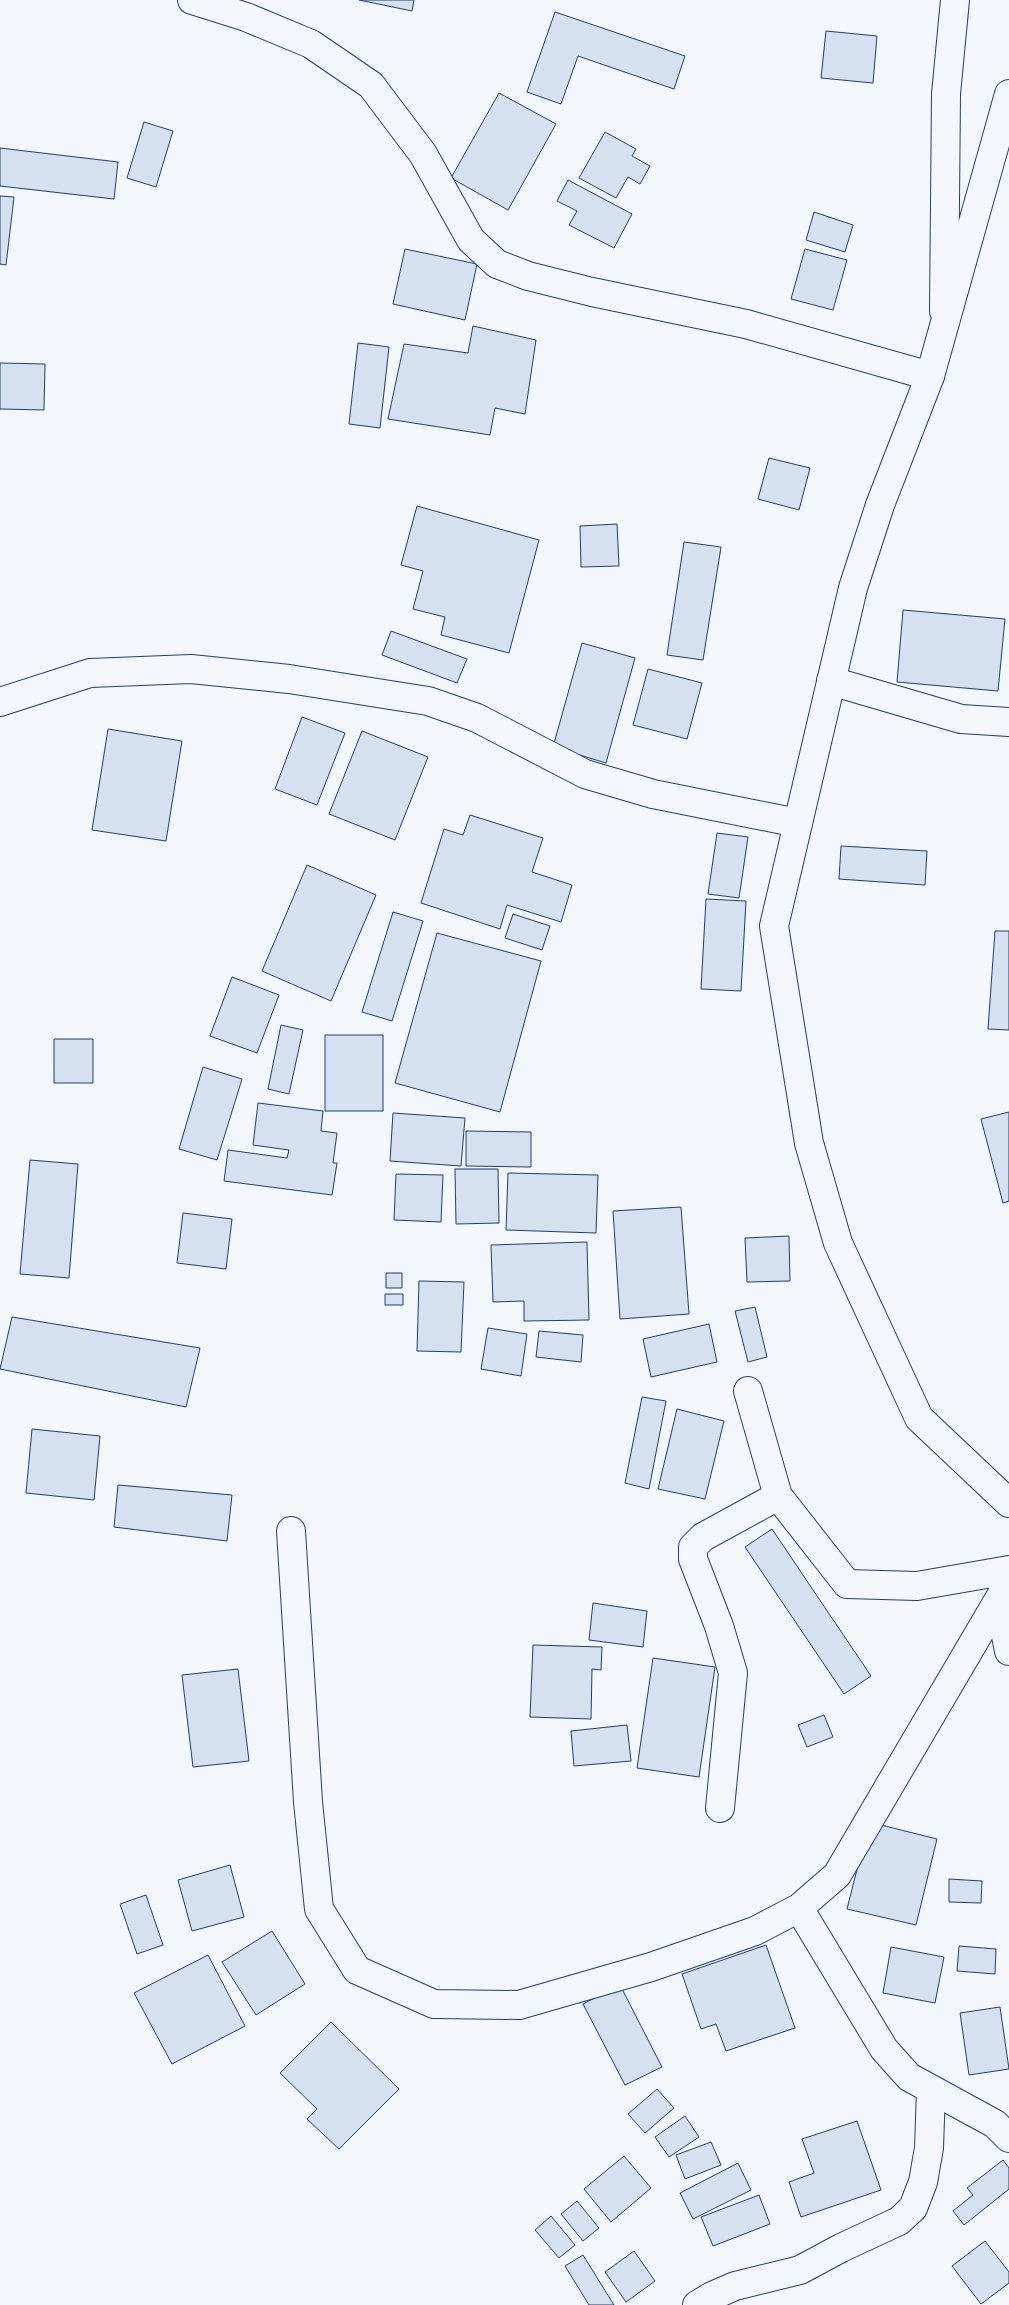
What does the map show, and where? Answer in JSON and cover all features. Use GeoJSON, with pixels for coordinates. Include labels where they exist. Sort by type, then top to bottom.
{"type":"FeatureCollection","features":[{"type":"Feature","properties":{"kind":"street"},"geometry":{"type":"LineString","coordinates":[[192,0],[246,17],[312,44],[371,85],[423,154],[471,240],[497,264],[528,276],[592,292],[746,324],[930,376]]}},
{"type":"Feature","properties":{"kind":"street"},"geometry":{"type":"LineString","coordinates":[[944,327],[946,94],[955,0]]}},
{"type":"Feature","properties":{"kind":"street"},"geometry":{"type":"LineString","coordinates":[[1009,94],[1002,144],[930,376],[880,505],[853,588],[774,926],[809,1143],[838,1243],[919,1418],[1009,1503]]}},
{"type":"Feature","properties":{"kind":"street"},"geometry":{"type":"LineString","coordinates":[[0,702],[90,672],[191,669],[290,678],[428,700],[478,718],[585,774],[653,794],[798,823]]}},
{"type":"Feature","properties":{"kind":"street"},"geometry":{"type":"LineString","coordinates":[[831,681],[961,719],[1009,722]]}},
{"type":"Feature","properties":{"kind":"street"},"geometry":{"type":"LineString","coordinates":[[748,1391],[778,1496],[847,1584],[917,1586],[1009,1570]]}},
{"type":"Feature","properties":{"kind":"street"},"geometry":{"type":"LineString","coordinates":[[720,1808],[733,1673],[719,1626],[693,1559],[693,1547],[703,1537],[778,1496]]}},
{"type":"Feature","properties":{"kind":"street"},"geometry":{"type":"LineString","coordinates":[[292,1531],[308,1802],[320,1909],[358,1970],[434,2004],[520,2005],[661,1964],[755,1931],[799,1908],[837,1875],[1004,1591]]}},
{"type":"Feature","properties":{"kind":"street"},"geometry":{"type":"LineString","coordinates":[[1004,1591],[1009,1651]]}},
{"type":"Feature","properties":{"kind":"street"},"geometry":{"type":"LineString","coordinates":[[799,1908],[884,2049],[909,2077],[1004,2129]]}},
{"type":"Feature","properties":{"kind":"street"},"geometry":{"type":"LineString","coordinates":[[698,2305],[712,2296],[735,2286],[800,2270],[841,2248],[899,2221],[913,2208],[923,2182],[929,2148],[931,2089]]}},
{"type":"Feature","properties":{"kind":"building"},"geometry":{"type":"Polygon","coordinates":[[[359,0],[414,0],[412,11],[359,0]]]}},
{"type":"Feature","properties":{"kind":"building"},"geometry":{"type":"Polygon","coordinates":[[[555,12],[685,56],[674,89],[578,56],[561,104],[527,92],[555,12]]]}},
{"type":"Feature","properties":{"kind":"building"},"geometry":{"type":"Polygon","coordinates":[[[826,31],[877,36],[873,83],[821,78],[826,31]]]}},
{"type":"Feature","properties":{"kind":"building"},"geometry":{"type":"Polygon","coordinates":[[[499,93],[556,124],[508,210],[451,178],[499,93]]]}},
{"type":"Feature","properties":{"kind":"building"},"geometry":{"type":"Polygon","coordinates":[[[144,122],[173,131],[156,187],[127,178],[144,122]]]}},
{"type":"Feature","properties":{"kind":"building"},"geometry":{"type":"Polygon","coordinates":[[[605,132],[636,149],[632,156],[650,166],[640,184],[628,177],[616,198],[579,178],[605,132]]]}},
{"type":"Feature","properties":{"kind":"building"},"geometry":{"type":"Polygon","coordinates":[[[0,148],[118,162],[114,199],[0,186],[0,148]]]}},
{"type":"Feature","properties":{"kind":"building"},"geometry":{"type":"Polygon","coordinates":[[[568,180],[632,214],[614,248],[569,225],[577,211],[557,201],[568,180]]]}},
{"type":"Feature","properties":{"kind":"building"},"geometry":{"type":"Polygon","coordinates":[[[0,196],[14,197],[6,265],[0,264],[0,196]]]}},
{"type":"Feature","properties":{"kind":"building"},"geometry":{"type":"Polygon","coordinates":[[[814,212],[853,225],[845,252],[806,240],[814,212]]]}},
{"type":"Feature","properties":{"kind":"building"},"geometry":{"type":"Polygon","coordinates":[[[405,249],[477,264],[465,320],[393,304],[405,249]]]}},
{"type":"Feature","properties":{"kind":"building"},"geometry":{"type":"Polygon","coordinates":[[[805,249],[847,260],[833,310],[791,299],[805,249]]]}},
{"type":"Feature","properties":{"kind":"building"},"geometry":{"type":"Polygon","coordinates":[[[473,326],[536,340],[525,414],[495,408],[490,435],[388,419],[404,344],[468,353],[473,326]]]}},
{"type":"Feature","properties":{"kind":"building"},"geometry":{"type":"Polygon","coordinates":[[[358,343],[389,347],[380,428],[349,424],[358,343]]]}},
{"type":"Feature","properties":{"kind":"building"},"geometry":{"type":"Polygon","coordinates":[[[0,363],[45,364],[44,410],[0,409],[0,363]]]}},
{"type":"Feature","properties":{"kind":"building"},"geometry":{"type":"Polygon","coordinates":[[[769,458],[810,468],[799,510],[758,499],[769,458]]]}},
{"type":"Feature","properties":{"kind":"building"},"geometry":{"type":"Polygon","coordinates":[[[417,506],[539,540],[509,653],[441,635],[445,617],[413,609],[423,571],[401,565],[417,506]]]}},
{"type":"Feature","properties":{"kind":"building"},"geometry":{"type":"Polygon","coordinates":[[[617,524],[619,566],[581,567],[580,526],[617,524]]]}},
{"type":"Feature","properties":{"kind":"building"},"geometry":{"type":"Polygon","coordinates":[[[684,542],[721,547],[703,660],[667,655],[684,542]]]}},
{"type":"Feature","properties":{"kind":"building"},"geometry":{"type":"Polygon","coordinates":[[[903,610],[1005,619],[998,691],[897,682],[903,610]]]}},
{"type":"Feature","properties":{"kind":"building"},"geometry":{"type":"Polygon","coordinates":[[[391,631],[467,659],[457,683],[382,655],[391,631]]]}},
{"type":"Feature","properties":{"kind":"building"},"geometry":{"type":"Polygon","coordinates":[[[582,643],[635,658],[606,763],[553,747],[582,643]]]}},
{"type":"Feature","properties":{"kind":"building"},"geometry":{"type":"Polygon","coordinates":[[[648,669],[702,683],[687,739],[633,725],[648,669]]]}},
{"type":"Feature","properties":{"kind":"building"},"geometry":{"type":"Polygon","coordinates":[[[302,717],[345,733],[317,805],[275,789],[302,717]]]}},
{"type":"Feature","properties":{"kind":"building"},"geometry":{"type":"Polygon","coordinates":[[[108,729],[182,741],[166,841],[92,830],[108,729]]]}},
{"type":"Feature","properties":{"kind":"building"},"geometry":{"type":"Polygon","coordinates":[[[362,731],[428,757],[395,840],[329,814],[362,731]]]}},
{"type":"Feature","properties":{"kind":"building"},"geometry":{"type":"Polygon","coordinates":[[[470,815],[543,838],[532,872],[572,885],[561,922],[507,905],[500,929],[421,903],[444,829],[463,835],[470,815]]]}},
{"type":"Feature","properties":{"kind":"building"},"geometry":{"type":"Polygon","coordinates":[[[717,833],[748,837],[739,898],[708,894],[717,833]]]}},
{"type":"Feature","properties":{"kind":"building"},"geometry":{"type":"Polygon","coordinates":[[[841,846],[927,851],[925,885],[839,879],[841,846]]]}},
{"type":"Feature","properties":{"kind":"building"},"geometry":{"type":"Polygon","coordinates":[[[307,865],[376,895],[331,1001],[262,971],[307,865]]]}},
{"type":"Feature","properties":{"kind":"building"},"geometry":{"type":"Polygon","coordinates":[[[706,899],[746,901],[741,991],[701,989],[706,899]]]}},
{"type":"Feature","properties":{"kind":"building"},"geometry":{"type":"Polygon","coordinates":[[[393,912],[423,921],[392,1021],[362,1012],[393,912]]]}},
{"type":"Feature","properties":{"kind":"building"},"geometry":{"type":"Polygon","coordinates":[[[513,914],[550,926],[542,950],[505,938],[513,914]]]}},
{"type":"Feature","properties":{"kind":"building"},"geometry":{"type":"Polygon","coordinates":[[[995,931],[1009,931],[1009,1030],[988,1029],[995,931]]]}},
{"type":"Feature","properties":{"kind":"building"},"geometry":{"type":"Polygon","coordinates":[[[437,933],[541,961],[500,1112],[395,1083],[437,933]]]}},
{"type":"Feature","properties":{"kind":"building"},"geometry":{"type":"Polygon","coordinates":[[[232,977],[279,995],[257,1053],[210,1036],[232,977]]]}},
{"type":"Feature","properties":{"kind":"building"},"geometry":{"type":"Polygon","coordinates":[[[281,1025],[303,1030],[289,1094],[268,1089],[281,1025]]]}},
{"type":"Feature","properties":{"kind":"building"},"geometry":{"type":"Polygon","coordinates":[[[325,1035],[383,1035],[383,1111],[325,1111],[325,1035]]]}},
{"type":"Feature","properties":{"kind":"building"},"geometry":{"type":"Polygon","coordinates":[[[54,1039],[93,1039],[93,1083],[54,1083],[54,1039]]]}},
{"type":"Feature","properties":{"kind":"building"},"geometry":{"type":"Polygon","coordinates":[[[203,1067],[242,1079],[217,1160],[179,1149],[203,1067]]]}},
{"type":"Feature","properties":{"kind":"building"},"geometry":{"type":"Polygon","coordinates":[[[258,1103],[323,1111],[321,1131],[337,1133],[333,1163],[337,1163],[332,1195],[224,1181],[228,1150],[287,1158],[289,1150],[253,1145],[258,1103]]]}},
{"type":"Feature","properties":{"kind":"building"},"geometry":{"type":"Polygon","coordinates":[[[1009,1112],[1009,1201],[1003,1203],[981,1119],[1009,1112]]]}},
{"type":"Feature","properties":{"kind":"building"},"geometry":{"type":"Polygon","coordinates":[[[393,1113],[465,1118],[461,1166],[390,1161],[393,1113]]]}},
{"type":"Feature","properties":{"kind":"building"},"geometry":{"type":"Polygon","coordinates":[[[466,1131],[531,1132],[531,1167],[466,1166],[466,1131]]]}},
{"type":"Feature","properties":{"kind":"building"},"geometry":{"type":"Polygon","coordinates":[[[30,1160],[78,1164],[69,1278],[20,1274],[30,1160]]]}},
{"type":"Feature","properties":{"kind":"building"},"geometry":{"type":"Polygon","coordinates":[[[455,1169],[498,1169],[499,1223],[456,1224],[455,1169]]]}},
{"type":"Feature","properties":{"kind":"building"},"geometry":{"type":"Polygon","coordinates":[[[508,1173],[598,1175],[596,1233],[506,1230],[508,1173]]]}},
{"type":"Feature","properties":{"kind":"building"},"geometry":{"type":"Polygon","coordinates":[[[396,1174],[443,1175],[441,1222],[394,1220],[396,1174]]]}},
{"type":"Feature","properties":{"kind":"building"},"geometry":{"type":"Polygon","coordinates":[[[681,1207],[689,1314],[620,1319],[613,1211],[681,1207]]]}},
{"type":"Feature","properties":{"kind":"building"},"geometry":{"type":"Polygon","coordinates":[[[183,1213],[232,1219],[226,1269],[177,1263],[183,1213]]]}},
{"type":"Feature","properties":{"kind":"building"},"geometry":{"type":"Polygon","coordinates":[[[789,1236],[790,1281],[747,1282],[745,1238],[789,1236]]]}},
{"type":"Feature","properties":{"kind":"building"},"geometry":{"type":"Polygon","coordinates":[[[587,1242],[589,1320],[524,1321],[524,1301],[493,1302],[491,1245],[587,1242]]]}},
{"type":"Feature","properties":{"kind":"building"},"geometry":{"type":"Polygon","coordinates":[[[386,1273],[402,1273],[402,1288],[386,1288],[386,1273]]]}},
{"type":"Feature","properties":{"kind":"building"},"geometry":{"type":"Polygon","coordinates":[[[419,1281],[464,1282],[461,1352],[417,1351],[419,1281]]]}},
{"type":"Feature","properties":{"kind":"building"},"geometry":{"type":"Polygon","coordinates":[[[385,1294],[403,1294],[403,1305],[385,1305],[385,1294]]]}},
{"type":"Feature","properties":{"kind":"building"},"geometry":{"type":"Polygon","coordinates":[[[755,1307],[767,1357],[748,1362],[735,1311],[755,1307]]]}},
{"type":"Feature","properties":{"kind":"building"},"geometry":{"type":"Polygon","coordinates":[[[12,1317],[200,1348],[186,1407],[0,1369],[12,1317]]]}},
{"type":"Feature","properties":{"kind":"building"},"geometry":{"type":"Polygon","coordinates":[[[709,1324],[717,1362],[651,1377],[643,1339],[709,1324]]]}},
{"type":"Feature","properties":{"kind":"building"},"geometry":{"type":"Polygon","coordinates":[[[488,1328],[527,1334],[521,1376],[481,1369],[488,1328]]]}},
{"type":"Feature","properties":{"kind":"building"},"geometry":{"type":"Polygon","coordinates":[[[539,1331],[583,1335],[581,1362],[536,1357],[539,1331]]]}},
{"type":"Feature","properties":{"kind":"building"},"geometry":{"type":"Polygon","coordinates":[[[642,1397],[666,1401],[649,1489],[625,1483],[642,1397]]]}},
{"type":"Feature","properties":{"kind":"building"},"geometry":{"type":"Polygon","coordinates":[[[677,1409],[724,1421],[705,1499],[658,1489],[677,1409]]]}},
{"type":"Feature","properties":{"kind":"building"},"geometry":{"type":"Polygon","coordinates":[[[32,1429],[100,1436],[94,1500],[26,1493],[32,1429]]]}},
{"type":"Feature","properties":{"kind":"building"},"geometry":{"type":"Polygon","coordinates":[[[118,1485],[232,1495],[227,1541],[114,1527],[118,1485]]]}},
{"type":"Feature","properties":{"kind":"building"},"geometry":{"type":"Polygon","coordinates":[[[772,1529],[871,1676],[844,1694],[745,1547],[772,1529]]]}},
{"type":"Feature","properties":{"kind":"building"},"geometry":{"type":"Polygon","coordinates":[[[593,1603],[647,1611],[643,1647],[589,1640],[593,1603]]]}},
{"type":"Feature","properties":{"kind":"building"},"geometry":{"type":"Polygon","coordinates":[[[533,1645],[602,1647],[601,1670],[592,1669],[591,1719],[530,1717],[533,1645]]]}},
{"type":"Feature","properties":{"kind":"building"},"geometry":{"type":"Polygon","coordinates":[[[653,1658],[715,1667],[699,1777],[637,1768],[653,1658]]]}},
{"type":"Feature","properties":{"kind":"building"},"geometry":{"type":"Polygon","coordinates":[[[238,1669],[249,1761],[193,1767],[182,1675],[238,1669]]]}},
{"type":"Feature","properties":{"kind":"building"},"geometry":{"type":"Polygon","coordinates":[[[824,1715],[833,1737],[807,1747],[798,1725],[824,1715]]]}},
{"type":"Feature","properties":{"kind":"building"},"geometry":{"type":"Polygon","coordinates":[[[627,1725],[631,1761],[574,1766],[571,1731],[627,1725]]]}},
{"type":"Feature","properties":{"kind":"building"},"geometry":{"type":"Polygon","coordinates":[[[869,1822],[937,1839],[916,1925],[847,1909],[869,1822]]]}},
{"type":"Feature","properties":{"kind":"building"},"geometry":{"type":"Polygon","coordinates":[[[230,1865],[244,1917],[192,1931],[178,1880],[230,1865]]]}},
{"type":"Feature","properties":{"kind":"building"},"geometry":{"type":"Polygon","coordinates":[[[949,1879],[982,1881],[981,1903],[949,1902],[949,1879]]]}},
{"type":"Feature","properties":{"kind":"building"},"geometry":{"type":"Polygon","coordinates":[[[146,1895],[163,1945],[137,1954],[120,1904],[146,1895]]]}},
{"type":"Feature","properties":{"kind":"building"},"geometry":{"type":"Polygon","coordinates":[[[272,1931],[305,1984],[256,2015],[222,1962],[272,1931]]]}},
{"type":"Feature","properties":{"kind":"building"},"geometry":{"type":"Polygon","coordinates":[[[766,1945],[795,2028],[726,2051],[716,2024],[701,2029],[682,1974],[766,1945]]]}},
{"type":"Feature","properties":{"kind":"building"},"geometry":{"type":"Polygon","coordinates":[[[959,1946],[996,1949],[995,1974],[957,1971],[959,1946]]]}},
{"type":"Feature","properties":{"kind":"building"},"geometry":{"type":"Polygon","coordinates":[[[891,1947],[944,1957],[935,2003],[883,1993],[891,1947]]]}},
{"type":"Feature","properties":{"kind":"building"},"geometry":{"type":"Polygon","coordinates":[[[208,1955],[245,2026],[172,2064],[134,1993],[208,1955]]]}},
{"type":"Feature","properties":{"kind":"building"},"geometry":{"type":"Polygon","coordinates":[[[620,1985],[662,2067],[625,2085],[583,2004],[620,1985]]]}},
{"type":"Feature","properties":{"kind":"building"},"geometry":{"type":"Polygon","coordinates":[[[1000,2007],[1009,2069],[969,2075],[960,2013],[1000,2007]]]}},
{"type":"Feature","properties":{"kind":"building"},"geometry":{"type":"Polygon","coordinates":[[[331,2022],[399,2089],[339,2149],[307,2119],[317,2109],[280,2073],[331,2022]]]}},
{"type":"Feature","properties":{"kind":"building"},"geometry":{"type":"Polygon","coordinates":[[[657,2089],[674,2108],[645,2133],[628,2114],[657,2089]]]}},
{"type":"Feature","properties":{"kind":"building"},"geometry":{"type":"Polygon","coordinates":[[[685,2116],[699,2137],[669,2157],[655,2137],[685,2116]]]}},
{"type":"Feature","properties":{"kind":"building"},"geometry":{"type":"Polygon","coordinates":[[[857,2121],[881,2190],[801,2217],[789,2182],[814,2173],[802,2139],[857,2121]]]}},
{"type":"Feature","properties":{"kind":"building"},"geometry":{"type":"Polygon","coordinates":[[[711,2142],[721,2165],[685,2179],[676,2155],[711,2142]]]}},
{"type":"Feature","properties":{"kind":"building"},"geometry":{"type":"Polygon","coordinates":[[[624,2156],[651,2188],[611,2222],[584,2189],[624,2156]]]}},
{"type":"Feature","properties":{"kind":"building"},"geometry":{"type":"Polygon","coordinates":[[[1003,2160],[1009,2168],[1009,2189],[964,2225],[953,2211],[973,2195],[967,2188],[1003,2160]]]}},
{"type":"Feature","properties":{"kind":"building"},"geometry":{"type":"Polygon","coordinates":[[[738,2163],[751,2190],[693,2219],[680,2193],[738,2163]]]}},
{"type":"Feature","properties":{"kind":"building"},"geometry":{"type":"Polygon","coordinates":[[[759,2195],[770,2224],[713,2246],[701,2217],[759,2195]]]}},
{"type":"Feature","properties":{"kind":"building"},"geometry":{"type":"Polygon","coordinates":[[[577,2201],[599,2228],[583,2241],[561,2214],[577,2201]]]}},
{"type":"Feature","properties":{"kind":"building"},"geometry":{"type":"Polygon","coordinates":[[[551,2216],[575,2245],[559,2258],[535,2230],[551,2216]]]}},
{"type":"Feature","properties":{"kind":"building"},"geometry":{"type":"Polygon","coordinates":[[[985,2241],[1009,2272],[1009,2283],[981,2304],[952,2266],[985,2241]]]}},
{"type":"Feature","properties":{"kind":"building"},"geometry":{"type":"Polygon","coordinates":[[[634,2251],[655,2281],[626,2302],[605,2272],[634,2251]]]}},
{"type":"Feature","properties":{"kind":"building"},"geometry":{"type":"Polygon","coordinates":[[[583,2255],[614,2305],[589,2305],[565,2266],[583,2255]]]}}]}
